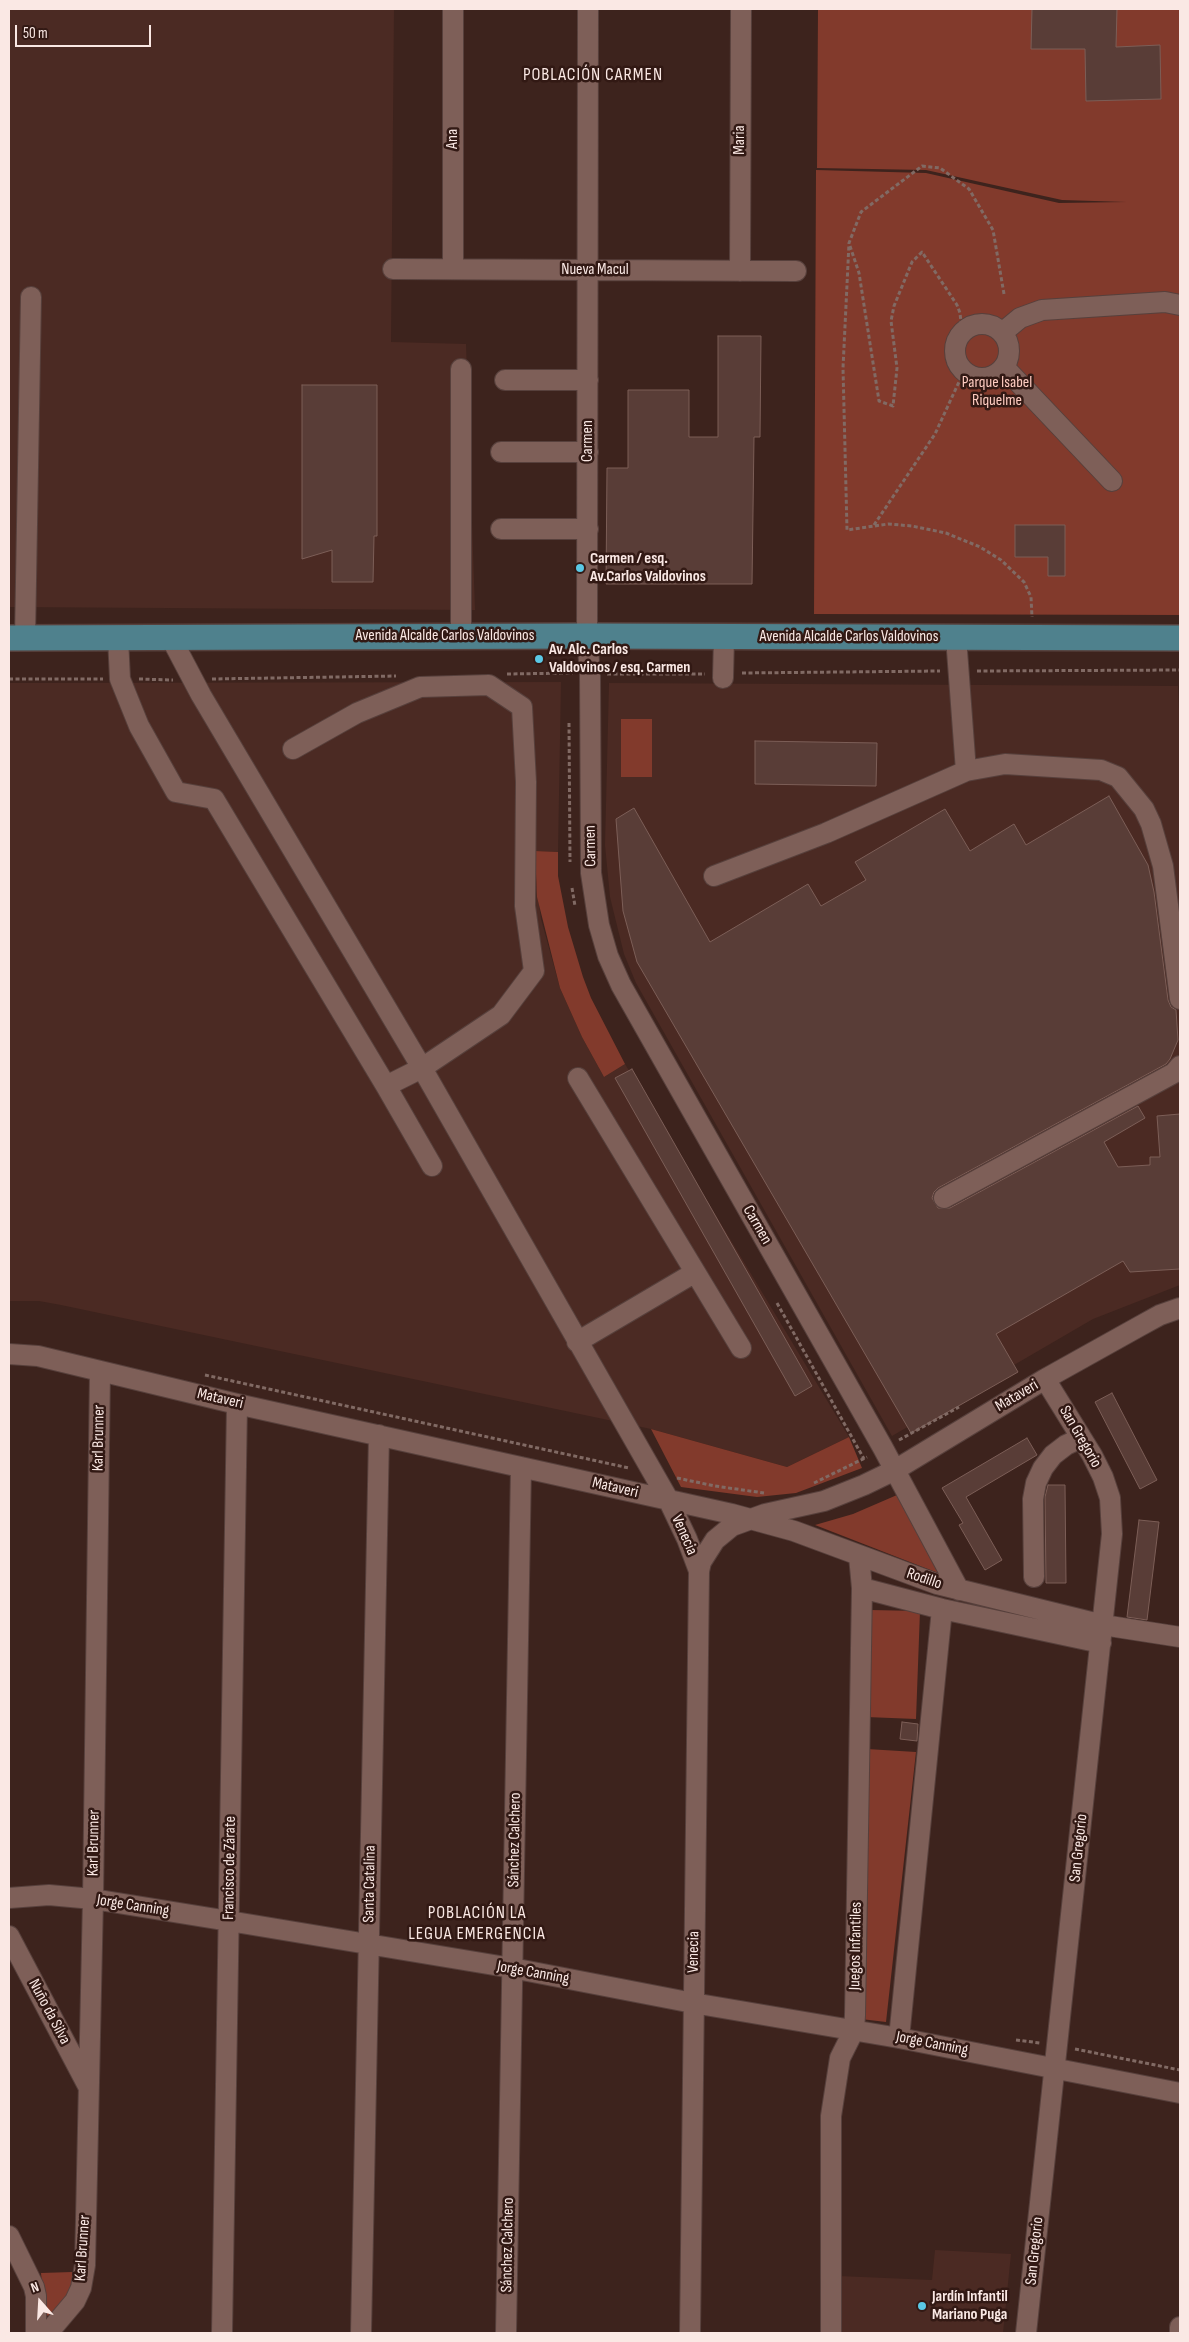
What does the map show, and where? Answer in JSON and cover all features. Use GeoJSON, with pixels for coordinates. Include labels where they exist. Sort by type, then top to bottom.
{"type":"FeatureCollection","features":[{"type":"Feature","properties":{"kind":"main road","name":"Avenida Alcalde Carlos Valdovinos"},"geometry":{"type":"LineString","coordinates":[[17,638],[724,636],[1032,637],[1177,641]]}},
{"type":"Feature","properties":{"kind":"street","name":"Ana"},"geometry":{"type":"LineString","coordinates":[[453,269],[454,9]]}},
{"type":"Feature","properties":{"kind":"street","name":"Carmen"},"geometry":{"type":"LineString","coordinates":[[588,9],[587,636],[590,674],[591,872],[599,925],[608,956],[621,985],[895,1470],[959,1590]]}},
{"type":"Feature","properties":{"kind":"street","name":"Maria"},"geometry":{"type":"LineString","coordinates":[[740,271],[741,9]]}},
{"type":"Feature","properties":{"kind":"street","name":"Nueva Macul"},"geometry":{"type":"LineString","coordinates":[[393,268],[796,271]]}},
{"type":"Feature","properties":{"kind":"street"},"geometry":{"type":"LineString","coordinates":[[17,638],[31,297]]}},
{"type":"Feature","properties":{"kind":"street"},"geometry":{"type":"LineString","coordinates":[[1002,333],[1020,318],[1042,310],[1165,302],[1180,306]]}},
{"type":"Feature","properties":{"kind":"street"},"geometry":{"type":"LineString","coordinates":[[983,323],[994,326],[1002,333],[1007,341],[1009,350],[1004,367],[989,377],[971,376],[964,371],[955,356],[954,347],[962,332],[972,325],[983,323]]}},
{"type":"Feature","properties":{"kind":"street"},"geometry":{"type":"LineString","coordinates":[[1004,367],[1112,481]]}},
{"type":"Feature","properties":{"kind":"street"},"geometry":{"type":"LineString","coordinates":[[461,369],[461,636]]}},
{"type":"Feature","properties":{"kind":"street"},"geometry":{"type":"LineString","coordinates":[[505,380],[588,380]]}},
{"type":"Feature","properties":{"kind":"street"},"geometry":{"type":"LineString","coordinates":[[501,452],[588,452]]}},
{"type":"Feature","properties":{"kind":"street"},"geometry":{"type":"LineString","coordinates":[[501,529],[588,529]]}},
{"type":"Feature","properties":{"kind":"street"},"geometry":{"type":"LineString","coordinates":[[723,678],[724,636]]}},
{"type":"Feature","properties":{"kind":"street"},"geometry":{"type":"LineString","coordinates":[[956,637],[966,771]]}},
{"type":"Feature","properties":{"kind":"street"},"geometry":{"type":"LineString","coordinates":[[118,638],[120,679],[139,726],[176,792],[214,799],[432,1166]]}},
{"type":"Feature","properties":{"kind":"street","name":"Venecia"},"geometry":{"type":"LineString","coordinates":[[172,638],[201,695],[422,1068],[668,1499],[690,1545],[698,1572],[690,2333]]}},
{"type":"Feature","properties":{"kind":"street"},"geometry":{"type":"LineString","coordinates":[[293,749],[357,713],[420,687],[489,685],[522,707],[526,782],[525,906],[534,971],[501,1015],[422,1068],[386,1086]]}},
{"type":"Feature","properties":{"kind":"street"},"geometry":{"type":"LineString","coordinates":[[714,876],[826,833],[966,771],[1005,764],[1101,770],[1118,777],[1144,809],[1161,857],[1180,999]]}},
{"type":"Feature","properties":{"kind":"street"},"geometry":{"type":"LineString","coordinates":[[944,1198],[1174,1072],[1180,1066]]}},
{"type":"Feature","properties":{"kind":"street"},"geometry":{"type":"LineString","coordinates":[[578,1078],[740,1348]]}},
{"type":"Feature","properties":{"kind":"street"},"geometry":{"type":"LineString","coordinates":[[577,1342],[694,1273]]}},
{"type":"Feature","properties":{"kind":"street","name":"Mataveri"},"geometry":{"type":"LineString","coordinates":[[9,1354],[38,1356],[237,1404],[668,1499],[750,1520],[837,1497],[895,1470],[1045,1379],[1160,1315],[1180,1308]]}},
{"type":"Feature","properties":{"kind":"street","name":"Karl Brunner"},"geometry":{"type":"LineString","coordinates":[[48,2333],[75,2301],[84,2277],[93,1899],[100,1371]]}},
{"type":"Feature","properties":{"kind":"street","name":"San Gregorio"},"geometry":{"type":"LineString","coordinates":[[1026,2333],[1112,1534],[1110,1498],[1103,1477],[1045,1379]]}},
{"type":"Feature","properties":{"kind":"street","name":"Francisco de Zárate"},"geometry":{"type":"LineString","coordinates":[[222,2333],[237,1404]]}},
{"type":"Feature","properties":{"kind":"street","name":"Santa Catalina"},"geometry":{"type":"LineString","coordinates":[[362,2333],[379,1435]]}},
{"type":"Feature","properties":{"kind":"street"},"geometry":{"type":"LineString","coordinates":[[1034,1576],[1033,1499],[1036,1483],[1043,1468],[1053,1455],[1066,1445],[1081,1438]]}},
{"type":"Feature","properties":{"kind":"street","name":"Sánchez Calchero"},"geometry":{"type":"LineString","coordinates":[[506,2333],[521,1467]]}},
{"type":"Feature","properties":{"kind":"street","name":"Venecia"},"geometry":{"type":"LineString","coordinates":[[698,1572],[705,1555],[715,1540],[732,1526],[750,1520]]}},
{"type":"Feature","properties":{"kind":"street","name":"Rodillo"},"geometry":{"type":"LineString","coordinates":[[750,1520],[794,1531],[859,1556],[959,1590],[1102,1634]]}},
{"type":"Feature","properties":{"kind":"street","name":"Juegos Infantiles"},"geometry":{"type":"LineString","coordinates":[[831,2333],[831,2116],[840,2058],[854,2030],[862,1588],[859,1556]]}},
{"type":"Feature","properties":{"kind":"street","name":"Rodillo"},"geometry":{"type":"LineString","coordinates":[[862,1588],[942,1609],[1102,1634]]}},
{"type":"Feature","properties":{"kind":"street"},"geometry":{"type":"LineString","coordinates":[[899,2038],[942,1609]]}},
{"type":"Feature","properties":{"kind":"street"},"geometry":{"type":"LineString","coordinates":[[1102,1634],[1180,1637]]}},
{"type":"Feature","properties":{"kind":"street","name":"Jorge Canning"},"geometry":{"type":"LineString","coordinates":[[9,1898],[49,1895],[93,1899],[512,1968],[693,2003],[1055,2067],[1180,2093]]}},
{"type":"Feature","properties":{"kind":"street","name":"Nuño da Silva"},"geometry":{"type":"LineString","coordinates":[[9,1936],[89,2088]]}},
{"type":"Feature","properties":{"kind":"street"},"geometry":{"type":"LineString","coordinates":[[9,2236],[34,2287],[36,2296],[36,2333]]}},
{"type":"Feature","properties":{"kind":"street"},"geometry":{"type":"LineString","coordinates":[[1180,2327],[1180,2333]]}},
{"type":"Feature","properties":{"kind":"path"},"geometry":{"type":"LineString","coordinates":[[1004,294],[993,230],[969,189],[940,168],[922,166],[861,212],[849,244],[843,368],[847,530],[888,524],[936,530],[959,538],[1001,560],[1024,582],[1031,597],[1032,637]]}},
{"type":"Feature","properties":{"kind":"path"},"geometry":{"type":"LineString","coordinates":[[849,244],[859,273],[879,402],[893,406],[897,368],[892,321],[894,306],[912,262],[922,252],[957,305],[962,332]]}},
{"type":"Feature","properties":{"kind":"path"},"geometry":{"type":"LineString","coordinates":[[873,526],[935,434],[964,371]]}},
{"type":"Feature","properties":{"kind":"shaded area"},"geometry":{"type":"Polygon","coordinates":[[[9,9],[394,9],[391,342],[466,344],[475,610],[9,607],[9,9]]]}},
{"type":"Feature","properties":{"kind":"shaded area"},"geometry":{"type":"Polygon","coordinates":[[[561,682],[558,852],[535,851],[535,874],[541,919],[560,988],[582,1037],[604,1077],[625,1064],[849,1437],[787,1467],[651,1429],[61,1305],[39,1301],[9,1301],[9,683],[561,682]]]}},
{"type":"Feature","properties":{"kind":"shaded area"},"geometry":{"type":"Polygon","coordinates":[[[609,683],[1178,686],[1180,735],[1180,1285],[1093,1319],[892,1436],[636,983],[624,954],[610,897],[605,845],[609,683]]]}},
{"type":"Feature","properties":{"kind":"shaded area","name":"Jardín Infantil Mariano Puga"},"geometry":{"type":"Polygon","coordinates":[[[935,2250],[1011,2254],[1003,2333],[839,2333],[839,2276],[932,2280],[935,2250]]]}},
{"type":"Feature","properties":{"kind":"green space","name":"Parque Isabel Riquelme"},"geometry":{"type":"Polygon","coordinates":[[[818,9],[1180,9],[1180,615],[814,614],[816,170],[926,173],[1059,203],[1126,202],[1062,200],[926,170],[817,168],[818,9]]]}},
{"type":"Feature","properties":{"kind":"green space"},"geometry":{"type":"Polygon","coordinates":[[[621,719],[652,719],[652,777],[621,777],[621,719]]]}},
{"type":"Feature","properties":{"kind":"green space"},"geometry":{"type":"Polygon","coordinates":[[[535,851],[558,852],[558,876],[568,927],[583,977],[591,998],[625,1064],[604,1077],[582,1037],[560,988],[537,897],[535,851]]]}},
{"type":"Feature","properties":{"kind":"green space"},"geometry":{"type":"Polygon","coordinates":[[[651,1429],[787,1467],[849,1437],[862,1468],[796,1493],[757,1497],[681,1487],[651,1429]]]}},
{"type":"Feature","properties":{"kind":"green space"},"geometry":{"type":"Polygon","coordinates":[[[897,1495],[938,1573],[815,1525],[853,1514],[897,1495]]]}},
{"type":"Feature","properties":{"kind":"green space"},"geometry":{"type":"Polygon","coordinates":[[[870,1610],[920,1611],[916,1719],[866,1717],[870,1610]]]}},
{"type":"Feature","properties":{"kind":"green space"},"geometry":{"type":"Polygon","coordinates":[[[867,1749],[916,1752],[886,2022],[861,2019],[867,1749]]]}},
{"type":"Feature","properties":{"kind":"green space"},"geometry":{"type":"Polygon","coordinates":[[[72,2272],[72,2289],[52,2315],[45,2316],[41,2273],[72,2272]]]}},
{"type":"Feature","properties":{"kind":"building"},"geometry":{"type":"Polygon","coordinates":[[[1032,9],[1117,9],[1116,47],[1160,45],[1161,99],[1086,101],[1085,49],[1031,49],[1032,9]]]}},
{"type":"Feature","properties":{"kind":"building"},"geometry":{"type":"Polygon","coordinates":[[[718,336],[761,336],[760,437],[754,437],[752,584],[606,584],[607,468],[628,468],[628,390],[689,390],[689,437],[718,437],[718,336]]]}},
{"type":"Feature","properties":{"kind":"building"},"geometry":{"type":"Polygon","coordinates":[[[302,385],[377,385],[377,536],[374,536],[373,582],[332,582],[332,550],[302,559],[302,385]]]}},
{"type":"Feature","properties":{"kind":"building"},"geometry":{"type":"Polygon","coordinates":[[[1015,525],[1065,525],[1065,576],[1048,576],[1048,557],[1015,557],[1015,525]]]}},
{"type":"Feature","properties":{"kind":"building"},"geometry":{"type":"Polygon","coordinates":[[[755,741],[877,743],[876,786],[755,784],[755,741]]]}},
{"type":"Feature","properties":{"kind":"building"},"geometry":{"type":"Polygon","coordinates":[[[1109,796],[1148,865],[1154,892],[1168,1000],[1171,1007],[1176,1010],[1178,1040],[1170,1059],[1166,1064],[938,1188],[932,1198],[938,1208],[950,1208],[1138,1106],[1145,1118],[1104,1142],[1118,1167],[1150,1165],[1150,1157],[1160,1157],[1157,1116],[1180,1114],[1180,1269],[1130,1272],[1123,1261],[996,1334],[1018,1372],[911,1433],[637,962],[623,911],[616,819],[634,808],[710,942],[808,884],[821,906],[866,880],[855,862],[945,809],[970,851],[1014,824],[1026,845],[1109,796]]]}},
{"type":"Feature","properties":{"kind":"building"},"geometry":{"type":"Polygon","coordinates":[[[632,1069],[812,1386],[795,1396],[615,1078],[632,1069]]]}},
{"type":"Feature","properties":{"kind":"building"},"geometry":{"type":"Polygon","coordinates":[[[1112,1393],[1157,1480],[1140,1489],[1095,1402],[1112,1393]]]}},
{"type":"Feature","properties":{"kind":"building"},"geometry":{"type":"Polygon","coordinates":[[[1027,1438],[1037,1455],[966,1497],[1002,1560],[985,1570],[959,1525],[963,1523],[942,1488],[1027,1438]]]}},
{"type":"Feature","properties":{"kind":"building"},"geometry":{"type":"Polygon","coordinates":[[[1048,1485],[1065,1485],[1066,1583],[1046,1583],[1045,1497],[1048,1485]]]}},
{"type":"Feature","properties":{"kind":"building"},"geometry":{"type":"Polygon","coordinates":[[[1139,1520],[1159,1522],[1147,1620],[1127,1617],[1139,1520]]]}},
{"type":"Feature","properties":{"kind":"building"},"geometry":{"type":"Polygon","coordinates":[[[902,1722],[918,1724],[917,1741],[900,1739],[902,1722]]]}},
{"type":"Feature","properties":{"kind":"place","name":"Carmen / esq. Av.Carlos Valdovinos"},"geometry":{"type":"Point","coordinates":[580,568]}},
{"type":"Feature","properties":{"kind":"place","name":"Av. Alc. Carlos Valdovinos / esq. Carmen"},"geometry":{"type":"Point","coordinates":[539,659]}},
{"type":"Feature","properties":{"kind":"place","name":"Jardín Infantil Mariano Puga"},"geometry":{"type":"Point","coordinates":[922,2306]}},
{"type":"Feature","properties":{"kind":"district","name":"POBLACIÓN CARMEN"},"geometry":{"type":"Point","coordinates":[593,75]}},
{"type":"Feature","properties":{"kind":"district","name":"POBLACIÓN LA LEGUA EMERGENCIA"},"geometry":{"type":"Point","coordinates":[477,1924]}}]}
